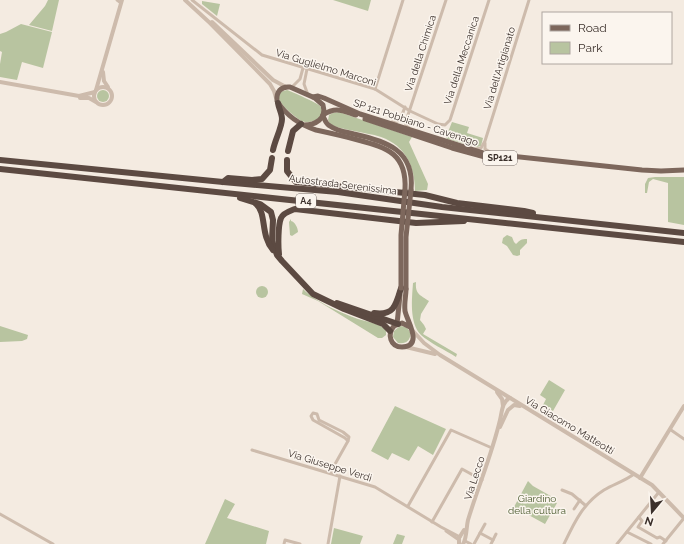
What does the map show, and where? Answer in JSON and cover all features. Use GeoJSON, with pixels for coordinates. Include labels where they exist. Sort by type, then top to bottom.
{"type":"FeatureCollection","features":[{"type":"Feature","properties":{"kind":"highway"},"geometry":{"type":"LineString","coordinates":[[273,150],[275,139],[282,121],[282,116],[277,102]]}},
{"type":"Feature","properties":{"kind":"highway"},"geometry":{"type":"LineString","coordinates":[[288,151],[293,131],[302,124]]}},
{"type":"Feature","properties":{"kind":"highway"},"geometry":{"type":"LineString","coordinates":[[223,182],[228,178],[252,180],[262,179],[270,170],[272,158]]}},
{"type":"Feature","properties":{"kind":"highway","name":"Autostrada Serenissima"},"geometry":{"type":"LineString","coordinates":[[0,160],[338,192],[442,207],[684,233]]}},
{"type":"Feature","properties":{"kind":"highway"},"geometry":{"type":"LineString","coordinates":[[287,160],[287,171],[296,182],[425,195],[457,203],[524,211],[548,218]]}},
{"type":"Feature","properties":{"kind":"highway","name":"Autostrada Serenissima"},"geometry":{"type":"LineString","coordinates":[[0,169],[684,242]]}},
{"type":"Feature","properties":{"kind":"highway"},"geometry":{"type":"LineString","coordinates":[[124,182],[247,200],[266,207],[272,214],[272,240],[277,254]]}},
{"type":"Feature","properties":{"kind":"highway"},"geometry":{"type":"LineString","coordinates":[[247,200],[260,208],[267,242],[304,285],[317,296],[359,316],[384,325],[390,331]]}},
{"type":"Feature","properties":{"kind":"highway"},"geometry":{"type":"LineString","coordinates":[[282,261],[278,248],[280,220],[284,214],[292,210],[298,209],[416,223],[487,220]]}},
{"type":"Feature","properties":{"kind":"highway"},"geometry":{"type":"LineString","coordinates":[[364,312],[379,314],[389,312],[394,306],[403,288]]}},
{"type":"Feature","properties":{"kind":"highway"},"geometry":{"type":"LineString","coordinates":[[317,296],[398,324]]}},
{"type":"Feature","properties":{"kind":"main road"},"geometry":{"type":"LineString","coordinates":[[289,87],[279,90],[277,102],[294,119],[316,130],[377,145],[390,151],[399,160],[404,171],[408,190]]}},
{"type":"Feature","properties":{"kind":"main road","name":"SP 121 Pobbiano - Cavenago"},"geometry":{"type":"LineString","coordinates":[[289,87],[310,96],[324,98],[356,112],[404,125],[418,132],[481,152],[642,170],[684,170]]}},
{"type":"Feature","properties":{"kind":"main road"},"geometry":{"type":"LineString","coordinates":[[310,96],[323,105],[323,115],[327,124],[331,127],[380,140],[394,147],[403,157],[408,166],[411,179],[401,233],[405,310],[412,329],[413,337],[412,341],[408,345],[404,346],[397,346],[390,337],[390,331],[398,324],[406,324],[412,329]]}},
{"type":"Feature","properties":{"kind":"main road","name":"SP 121 Pobbiano - Cavenago"},"geometry":{"type":"LineString","coordinates":[[302,124],[317,122],[323,115],[336,109],[452,148],[483,156],[647,174],[684,173]]}},
{"type":"Feature","properties":{"kind":"main road"},"geometry":{"type":"LineString","coordinates":[[369,120],[396,128],[404,125]]}},
{"type":"Feature","properties":{"kind":"main road"},"geometry":{"type":"LineString","coordinates":[[398,324],[403,288]]}},
{"type":"Feature","properties":{"kind":"street"},"geometry":{"type":"LineString","coordinates":[[185,0],[210,23],[270,84],[277,102]]}},
{"type":"Feature","properties":{"kind":"street"},"geometry":{"type":"LineString","coordinates":[[188,0],[273,80],[289,87],[300,79],[305,69]]}},
{"type":"Feature","properties":{"kind":"street","name":"Via Guglielmo Marconi"},"geometry":{"type":"LineString","coordinates":[[192,0],[262,55],[375,89],[410,111],[438,124],[447,125]]}},
{"type":"Feature","properties":{"kind":"street"},"geometry":{"type":"LineString","coordinates":[[375,89],[403,0]]}},
{"type":"Feature","properties":{"kind":"street","name":"Via della Chimica"},"geometry":{"type":"LineString","coordinates":[[404,125],[410,111],[446,0]]}},
{"type":"Feature","properties":{"kind":"street","name":"Via della Meccanica"},"geometry":{"type":"LineString","coordinates":[[447,125],[450,120],[488,0]]}},
{"type":"Feature","properties":{"kind":"street","name":"Via dell'Artigianato"},"geometry":{"type":"LineString","coordinates":[[485,141],[529,0]]}},
{"type":"Feature","properties":{"kind":"street"},"geometry":{"type":"LineString","coordinates":[[96,102],[94,96],[95,91],[103,68],[120,1]]}},
{"type":"Feature","properties":{"kind":"street"},"geometry":{"type":"LineString","coordinates":[[9,84],[15,87],[74,98],[89,98],[103,105],[110,102],[112,95],[111,90],[103,78],[103,68]]}},
{"type":"Feature","properties":{"kind":"street"},"geometry":{"type":"LineString","coordinates":[[305,69],[304,84],[310,96]]}},
{"type":"Feature","properties":{"kind":"street"},"geometry":{"type":"LineString","coordinates":[[0,82],[79,96],[95,91],[100,87],[108,87]]}},
{"type":"Feature","properties":{"kind":"street"},"geometry":{"type":"LineString","coordinates":[[382,120],[397,122],[401,118],[405,107]]}},
{"type":"Feature","properties":{"kind":"street"},"geometry":{"type":"LineString","coordinates":[[453,144],[478,149],[482,148],[485,141]]}},
{"type":"Feature","properties":{"kind":"street"},"geometry":{"type":"LineString","coordinates":[[485,141],[486,150],[501,155]]}},
{"type":"Feature","properties":{"kind":"street","name":"Via Giacomo Matteotti"},"geometry":{"type":"LineString","coordinates":[[412,329],[424,343],[440,355],[640,478],[659,492],[684,518]]}},
{"type":"Feature","properties":{"kind":"street","name":"Via Giacomo Matteotti"},"geometry":{"type":"LineString","coordinates":[[404,346],[440,355]]}},
{"type":"Feature","properties":{"kind":"street"},"geometry":{"type":"LineString","coordinates":[[491,386],[501,397],[503,406]]}},
{"type":"Feature","properties":{"kind":"street","name":"Via Lecco"},"geometry":{"type":"LineString","coordinates":[[461,540],[482,480],[503,406],[506,400],[510,398]]}},
{"type":"Feature","properties":{"kind":"street","name":"Via Lecco"},"geometry":{"type":"LineString","coordinates":[[504,418],[510,398]]}},
{"type":"Feature","properties":{"kind":"street","name":"Via Lecco"},"geometry":{"type":"LineString","coordinates":[[495,438],[509,408],[516,405],[526,408]]}},
{"type":"Feature","properties":{"kind":"street"},"geometry":{"type":"LineString","coordinates":[[640,478],[684,406]]}},
{"type":"Feature","properties":{"kind":"street"},"geometry":{"type":"LineString","coordinates":[[330,473],[348,441],[349,437],[319,420],[317,414],[312,414],[311,416],[313,420],[348,441]]}},
{"type":"Feature","properties":{"kind":"street"},"geometry":{"type":"LineString","coordinates":[[408,506],[451,430],[492,448]]}},
{"type":"Feature","properties":{"kind":"street"},"geometry":{"type":"LineString","coordinates":[[670,430],[684,439]]}},
{"type":"Feature","properties":{"kind":"street","name":"Via Giuseppe Verdi"},"geometry":{"type":"LineString","coordinates":[[252,450],[375,487],[461,540],[471,544]]}},
{"type":"Feature","properties":{"kind":"street"},"geometry":{"type":"LineString","coordinates":[[432,522],[462,469],[482,480]]}},
{"type":"Feature","properties":{"kind":"street"},"geometry":{"type":"LineString","coordinates":[[564,544],[585,505],[603,491],[626,480],[634,474]]}},
{"type":"Feature","properties":{"kind":"street"},"geometry":{"type":"LineString","coordinates":[[328,544],[340,476]]}},
{"type":"Feature","properties":{"kind":"street"},"geometry":{"type":"LineString","coordinates":[[562,490],[572,494],[585,505]]}},
{"type":"Feature","properties":{"kind":"street"},"geometry":{"type":"LineString","coordinates":[[617,544],[659,492]]}},
{"type":"Feature","properties":{"kind":"street"},"geometry":{"type":"LineString","coordinates":[[574,509],[580,500]]}},
{"type":"Feature","properties":{"kind":"street"},"geometry":{"type":"LineString","coordinates":[[0,514],[53,544]]}},
{"type":"Feature","properties":{"kind":"street"},"geometry":{"type":"LineString","coordinates":[[639,517],[642,521],[638,527],[657,538],[660,537],[666,540]]}},
{"type":"Feature","properties":{"kind":"street"},"geometry":{"type":"LineString","coordinates":[[663,544],[684,518]]}},
{"type":"Feature","properties":{"kind":"street"},"geometry":{"type":"LineString","coordinates":[[474,544],[485,524]]}},
{"type":"Feature","properties":{"kind":"street"},"geometry":{"type":"LineString","coordinates":[[627,532],[651,544]]}},
{"type":"Feature","properties":{"kind":"street"},"geometry":{"type":"LineString","coordinates":[[480,533],[493,540]]}},
{"type":"Feature","properties":{"kind":"street"},"geometry":{"type":"LineString","coordinates":[[491,544],[496,534]]}},
{"type":"Feature","properties":{"kind":"street"},"geometry":{"type":"LineString","coordinates":[[284,544],[285,540],[300,544]]}},
{"type":"Feature","properties":{"kind":"green space"},"geometry":{"type":"Polygon","coordinates":[[[48,0],[59,0],[52,31],[29,25],[45,6],[48,0]]]}},
{"type":"Feature","properties":{"kind":"green space"},"geometry":{"type":"Polygon","coordinates":[[[333,0],[371,0],[368,11],[333,0]]]}},
{"type":"Feature","properties":{"kind":"green space"},"geometry":{"type":"Polygon","coordinates":[[[202,1],[220,4],[217,16],[202,4],[202,1]]]}},
{"type":"Feature","properties":{"kind":"green space"},"geometry":{"type":"Polygon","coordinates":[[[21,24],[52,32],[43,68],[22,62],[17,80],[0,77],[2,52],[0,51],[0,34],[21,24]]]}},
{"type":"Feature","properties":{"kind":"green space"},"geometry":{"type":"Polygon","coordinates":[[[101,90],[105,90],[109,96],[105,102],[101,102],[97,98],[97,94],[101,90]]]}},
{"type":"Feature","properties":{"kind":"green space"},"geometry":{"type":"Polygon","coordinates":[[[287,90],[320,106],[322,110],[319,117],[316,120],[303,122],[292,114],[283,105],[279,96],[281,92],[287,90]]]}},
{"type":"Feature","properties":{"kind":"green space"},"geometry":{"type":"Polygon","coordinates":[[[339,112],[412,137],[409,142],[428,184],[427,190],[415,191],[415,182],[411,166],[407,158],[397,146],[390,141],[378,136],[330,124],[328,120],[329,115],[339,112]]]}},
{"type":"Feature","properties":{"kind":"green space"},"geometry":{"type":"Polygon","coordinates":[[[452,122],[469,127],[467,133],[483,138],[481,146],[477,147],[447,139],[446,137],[452,122]]]}},
{"type":"Feature","properties":{"kind":"green space"},"geometry":{"type":"Polygon","coordinates":[[[684,177],[684,225],[668,222],[668,183],[653,179],[649,182],[647,193],[645,193],[645,184],[648,178],[684,177]]]}},
{"type":"Feature","properties":{"kind":"green space"},"geometry":{"type":"Polygon","coordinates":[[[291,219],[291,221],[296,225],[298,232],[292,236],[290,235],[289,222],[291,219]]]}},
{"type":"Feature","properties":{"kind":"green space"},"geometry":{"type":"Polygon","coordinates":[[[507,235],[512,237],[516,244],[523,239],[527,239],[527,243],[520,250],[520,255],[513,255],[507,246],[502,243],[503,238],[507,235]]]}},
{"type":"Feature","properties":{"kind":"green space"},"geometry":{"type":"Polygon","coordinates":[[[416,282],[417,292],[429,301],[421,314],[420,320],[426,329],[423,334],[457,354],[456,357],[429,341],[417,330],[412,310],[413,283],[416,282]]]}},
{"type":"Feature","properties":{"kind":"green space"},"geometry":{"type":"Polygon","coordinates":[[[260,286],[264,286],[268,292],[264,298],[260,298],[256,294],[256,290],[260,286]]]}},
{"type":"Feature","properties":{"kind":"green space"},"geometry":{"type":"Polygon","coordinates":[[[303,289],[322,303],[358,319],[381,326],[386,331],[386,335],[382,338],[378,338],[318,301],[302,294],[303,289]]]}},
{"type":"Feature","properties":{"kind":"green space"},"geometry":{"type":"Polygon","coordinates":[[[0,326],[28,335],[27,339],[22,341],[0,342],[0,326]]]}},
{"type":"Feature","properties":{"kind":"green space"},"geometry":{"type":"Polygon","coordinates":[[[400,326],[405,327],[410,332],[407,342],[398,343],[393,337],[394,331],[400,326]]]}},
{"type":"Feature","properties":{"kind":"green space"},"geometry":{"type":"Polygon","coordinates":[[[549,380],[565,390],[553,411],[543,405],[546,399],[540,395],[549,380]]]}},
{"type":"Feature","properties":{"kind":"green space"},"geometry":{"type":"Polygon","coordinates":[[[395,406],[446,429],[433,455],[418,446],[409,461],[392,453],[388,460],[371,451],[395,406]]]}},
{"type":"Feature","properties":{"kind":"green space","name":"Giardino della cultura"},"geometry":{"type":"Polygon","coordinates":[[[528,481],[533,486],[556,499],[554,502],[557,503],[545,524],[514,507],[528,481]]]}},
{"type":"Feature","properties":{"kind":"green space"},"geometry":{"type":"Polygon","coordinates":[[[225,499],[235,504],[227,518],[269,531],[266,544],[205,544],[225,499]]]}},
{"type":"Feature","properties":{"kind":"green space"},"geometry":{"type":"Polygon","coordinates":[[[334,528],[363,536],[360,544],[331,544],[334,528]]]}},
{"type":"Feature","properties":{"kind":"green space"},"geometry":{"type":"Polygon","coordinates":[[[397,534],[405,536],[402,544],[393,544],[397,534]]]}}]}
